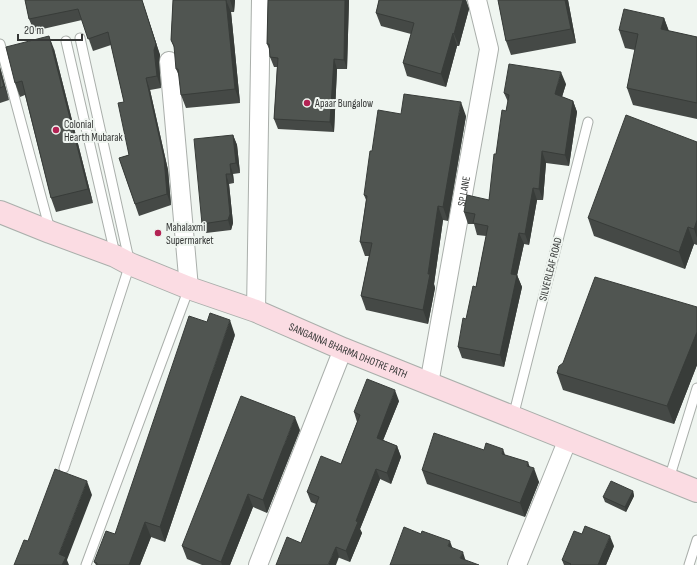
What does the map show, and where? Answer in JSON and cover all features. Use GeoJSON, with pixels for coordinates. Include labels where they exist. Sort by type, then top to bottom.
{"type":"FeatureCollection","features":[{"type":"Feature","properties":{"kind":"street"},"geometry":{"type":"LineString","coordinates":[[256,311],[261,0]]}},
{"type":"Feature","properties":{"kind":"street","name":"SP LANE"},"geometry":{"type":"LineString","coordinates":[[429,384],[489,49],[476,0]]}},
{"type":"Feature","properties":{"kind":"street"},"geometry":{"type":"LineString","coordinates":[[169,61],[189,288]]}},
{"type":"Feature","properties":{"kind":"street","name":"SANGANNA BHARMA DHOTRE PATH"},"geometry":{"type":"LineString","coordinates":[[0,212],[123,260],[189,288],[256,311],[343,349],[697,491]]}},
{"type":"Feature","properties":{"kind":"street"},"geometry":{"type":"LineString","coordinates":[[258,565],[343,349]]}},
{"type":"Feature","properties":{"kind":"street"},"geometry":{"type":"LineString","coordinates":[[517,565],[568,439]]}},
{"type":"Feature","properties":{"kind":"lane"},"geometry":{"type":"LineString","coordinates":[[64,468],[123,260],[80,38]]}},
{"type":"Feature","properties":{"kind":"lane"},"geometry":{"type":"LineString","coordinates":[[66,41],[123,260]]}},
{"type":"Feature","properties":{"kind":"lane"},"geometry":{"type":"LineString","coordinates":[[0,44],[50,232]]}},
{"type":"Feature","properties":{"kind":"lane","name":"SILVERLEAF ROAD"},"geometry":{"type":"LineString","coordinates":[[514,417],[588,122]]}},
{"type":"Feature","properties":{"kind":"lane"},"geometry":{"type":"LineString","coordinates":[[86,565],[189,288]]}},
{"type":"Feature","properties":{"kind":"lane"},"geometry":{"type":"LineString","coordinates":[[669,480],[697,388]]}},
{"type":"Feature","properties":{"kind":"lane"},"geometry":{"type":"LineString","coordinates":[[689,565],[697,540]]}},
{"type":"Feature","properties":{"kind":"building"},"geometry":{"type":"Polygon","coordinates":[[[25,0],[142,0],[156,44],[154,50],[157,76],[146,78],[164,158],[167,194],[135,204],[119,158],[129,155],[118,103],[124,102],[108,32],[88,39],[78,9],[29,19],[25,0]]]}},
{"type":"Feature","properties":{"kind":"building"},"geometry":{"type":"Polygon","coordinates":[[[173,0],[226,0],[235,89],[181,95],[178,69],[176,69],[174,46],[171,40],[173,0]]]}},
{"type":"Feature","properties":{"kind":"building"},"geometry":{"type":"Polygon","coordinates":[[[268,0],[345,0],[344,60],[334,59],[330,122],[274,119],[278,58],[270,57],[269,44],[267,44],[268,0]]]}},
{"type":"Feature","properties":{"kind":"building"},"geometry":{"type":"Polygon","coordinates":[[[379,0],[463,0],[441,74],[403,63],[414,23],[376,13],[379,0]]]}},
{"type":"Feature","properties":{"kind":"building"},"geometry":{"type":"Polygon","coordinates":[[[498,0],[565,0],[571,29],[506,41],[498,0]]]}},
{"type":"Feature","properties":{"kind":"building"},"geometry":{"type":"Polygon","coordinates":[[[624,9],[664,18],[661,29],[697,37],[697,103],[627,88],[638,34],[619,30],[624,9]]]}},
{"type":"Feature","properties":{"kind":"building"},"geometry":{"type":"Polygon","coordinates":[[[49,36],[88,189],[51,198],[22,81],[15,83],[6,47],[49,36]]]}},
{"type":"Feature","properties":{"kind":"building"},"geometry":{"type":"Polygon","coordinates":[[[509,64],[561,72],[555,94],[573,101],[565,155],[542,151],[539,189],[533,188],[525,234],[519,233],[511,274],[517,275],[500,355],[458,347],[463,318],[466,319],[473,286],[476,287],[488,226],[473,223],[475,214],[464,212],[467,195],[489,200],[494,154],[496,154],[502,110],[506,111],[509,95],[504,93],[509,64]]]}},
{"type":"Feature","properties":{"kind":"building"},"geometry":{"type":"Polygon","coordinates":[[[0,72],[4,86],[0,88],[0,72]]]}},
{"type":"Feature","properties":{"kind":"building"},"geometry":{"type":"Polygon","coordinates":[[[404,94],[461,102],[443,207],[438,206],[428,274],[430,274],[423,310],[361,296],[372,243],[360,242],[367,196],[364,195],[370,151],[372,151],[378,110],[401,114],[404,94]]]}},
{"type":"Feature","properties":{"kind":"building"},"geometry":{"type":"Polygon","coordinates":[[[626,115],[697,142],[697,220],[694,229],[688,227],[679,252],[588,218],[626,115]]]}},
{"type":"Feature","properties":{"kind":"building"},"geometry":{"type":"Polygon","coordinates":[[[233,135],[236,163],[230,164],[231,174],[226,174],[230,214],[228,220],[202,224],[194,139],[233,135]]]}},
{"type":"Feature","properties":{"kind":"building"},"geometry":{"type":"Polygon","coordinates":[[[595,277],[697,307],[697,332],[667,406],[557,373],[559,366],[563,363],[595,277]]]}},
{"type":"Feature","properties":{"kind":"building"},"geometry":{"type":"Polygon","coordinates":[[[210,313],[230,320],[160,527],[145,522],[129,565],[97,565],[97,563],[94,562],[106,531],[115,534],[189,316],[207,322],[210,313]]]}},
{"type":"Feature","properties":{"kind":"building"},"geometry":{"type":"Polygon","coordinates":[[[367,379],[395,390],[377,438],[397,446],[387,473],[376,469],[356,521],[358,522],[346,551],[336,547],[328,565],[276,565],[287,537],[301,543],[319,497],[307,492],[321,456],[341,464],[360,415],[354,412],[367,379]]]}},
{"type":"Feature","properties":{"kind":"building"},"geometry":{"type":"Polygon","coordinates":[[[241,396],[295,417],[263,500],[248,494],[221,562],[182,546],[241,396]]]}},
{"type":"Feature","properties":{"kind":"building"},"geometry":{"type":"Polygon","coordinates":[[[434,433],[484,450],[486,443],[503,449],[502,454],[528,462],[527,466],[534,468],[520,503],[422,470],[434,433]]]}},
{"type":"Feature","properties":{"kind":"building"},"geometry":{"type":"Polygon","coordinates":[[[55,469],[87,481],[59,554],[66,557],[62,565],[14,565],[24,540],[28,541],[55,469]]]}},
{"type":"Feature","properties":{"kind":"building"},"geometry":{"type":"Polygon","coordinates":[[[611,481],[633,491],[625,507],[603,497],[611,481]]]}},
{"type":"Feature","properties":{"kind":"building"},"geometry":{"type":"Polygon","coordinates":[[[585,526],[610,536],[598,565],[570,565],[571,564],[562,560],[574,531],[582,534],[585,526]]]}},
{"type":"Feature","properties":{"kind":"building"},"geometry":{"type":"Polygon","coordinates":[[[404,527],[421,534],[422,531],[450,541],[448,546],[463,552],[460,558],[479,565],[390,565],[404,527]]]}},
{"type":"Feature","properties":{"kind":"place","name":"Apaar Bungalow"},"geometry":{"type":"Point","coordinates":[307,103]}},
{"type":"Feature","properties":{"kind":"place","name":"Colonial Hearth Mubarak"},"geometry":{"type":"Point","coordinates":[56,130]}},
{"type":"Feature","properties":{"kind":"place","name":"Mahalaxmi Supermarket"},"geometry":{"type":"Point","coordinates":[158,233]}}]}
